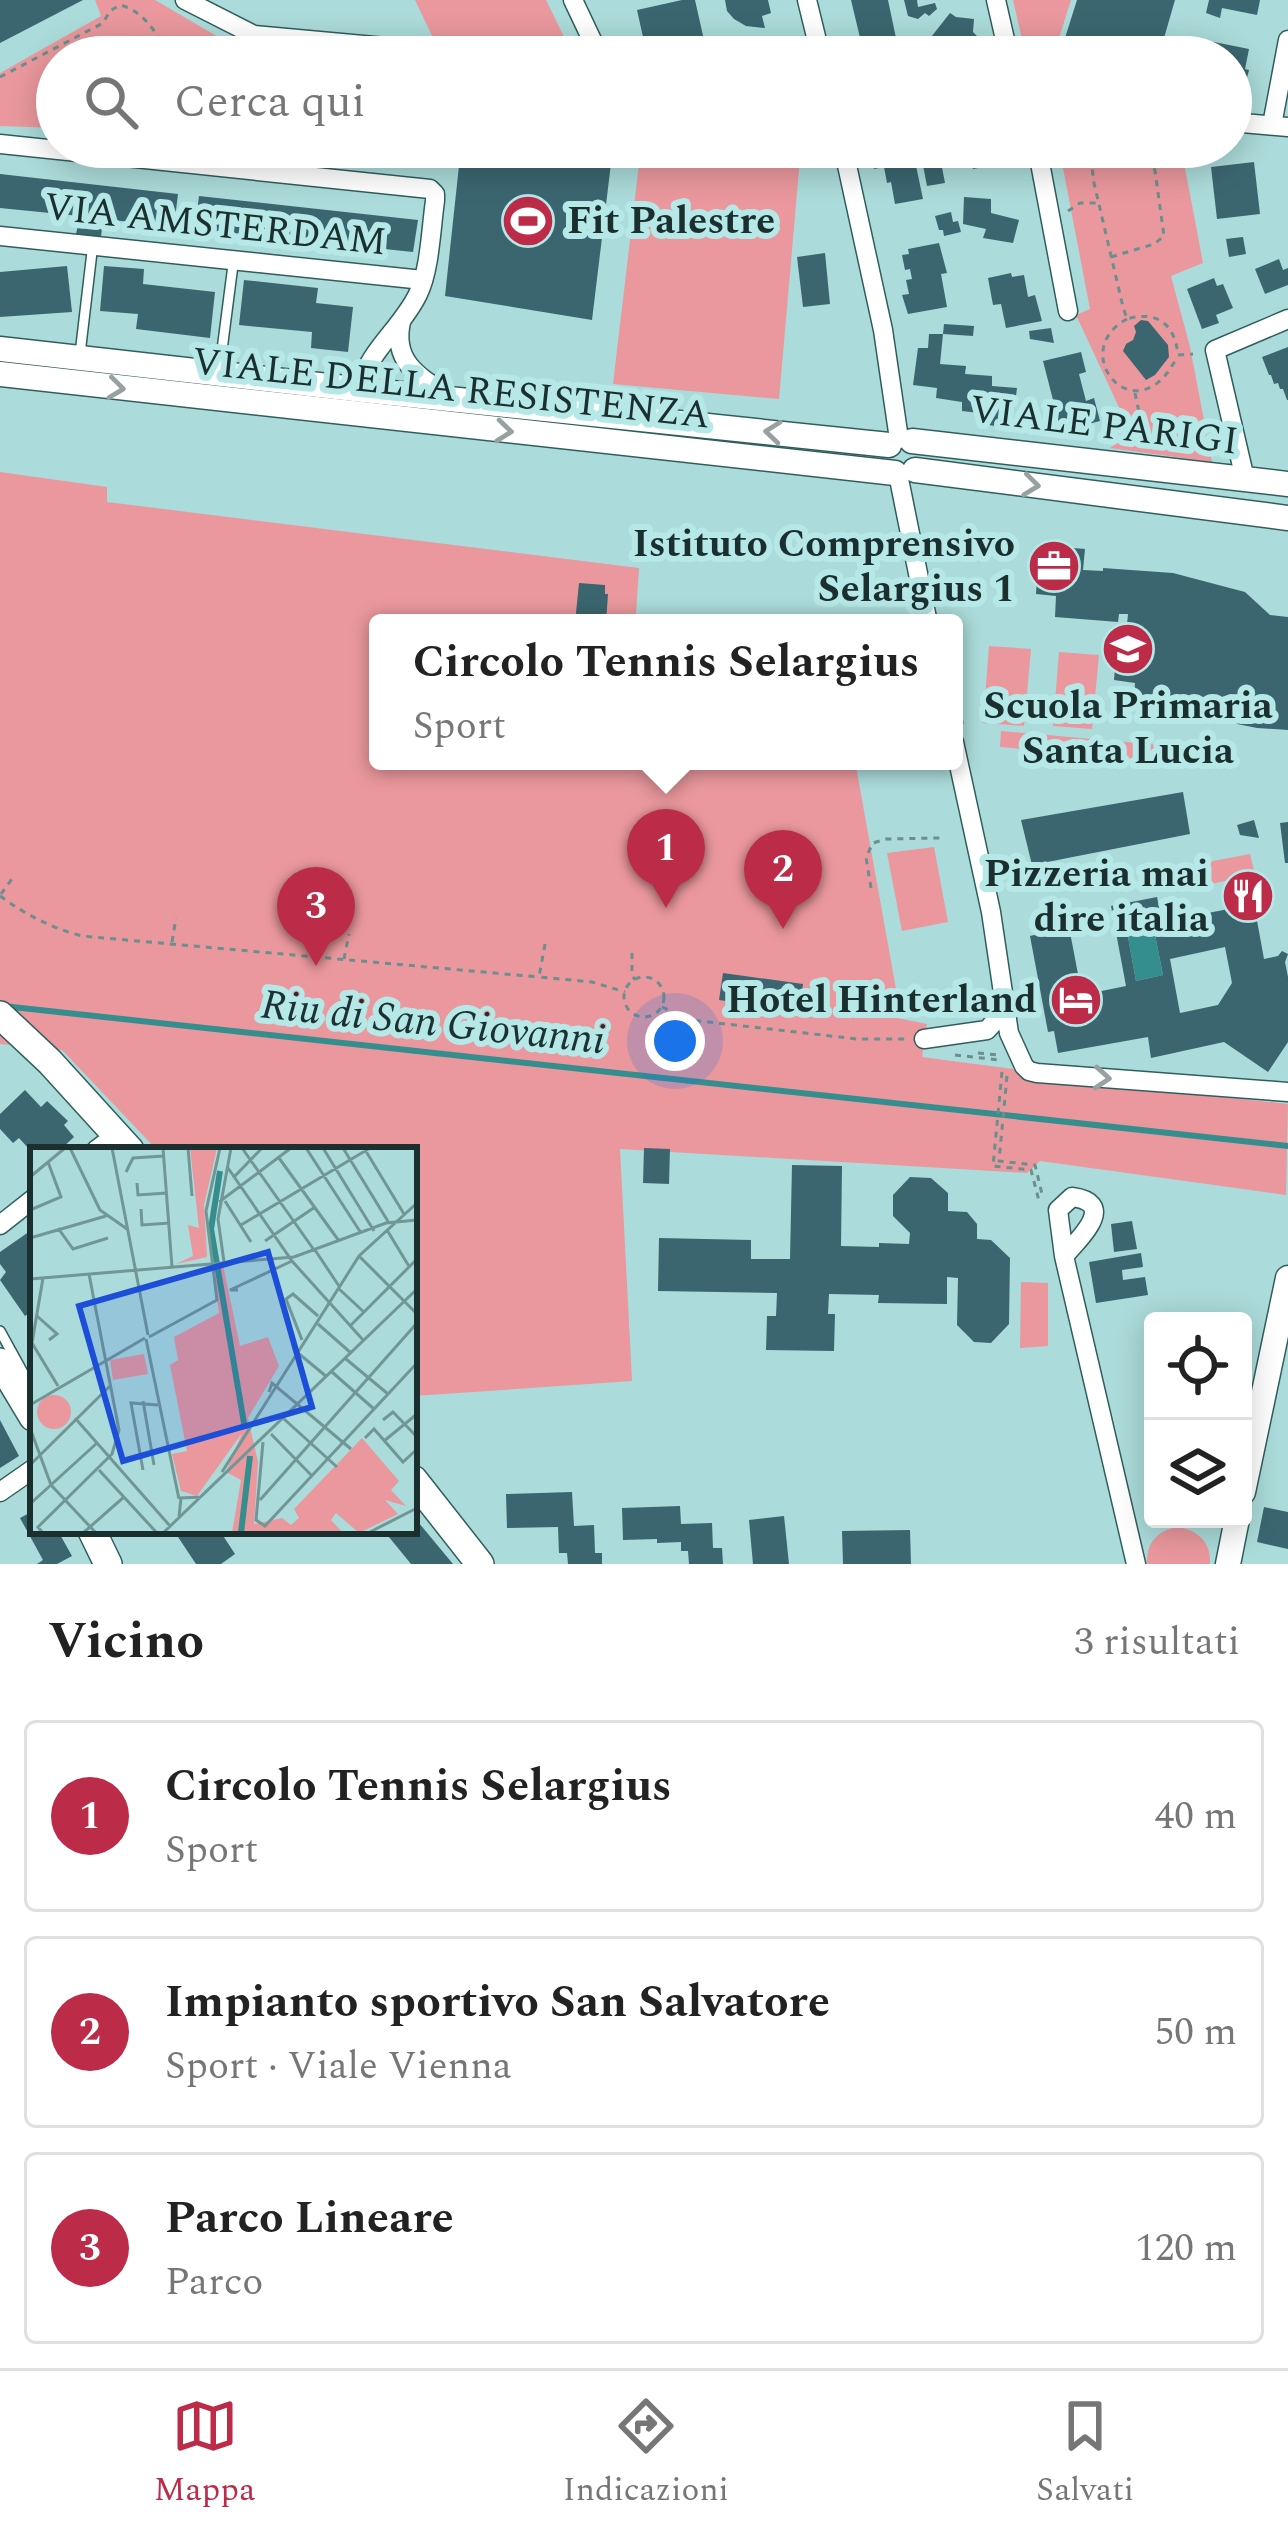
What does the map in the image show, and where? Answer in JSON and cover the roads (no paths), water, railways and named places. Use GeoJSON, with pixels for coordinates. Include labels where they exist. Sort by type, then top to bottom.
{"type":"FeatureCollection","features":[{"type":"Feature","properties":{"kind":"main road"},"geometry":{"type":"LineString","coordinates":[[0,1020],[127,1147]]}},
{"type":"Feature","properties":{"kind":"main road"},"geometry":{"type":"LineString","coordinates":[[0,1362],[30,1412]]}},
{"type":"Feature","properties":{"kind":"main road"},"geometry":{"type":"LineString","coordinates":[[417,1484],[472,1561]]}},
{"type":"Feature","properties":{"kind":"main road"},"geometry":{"type":"LineString","coordinates":[[93,1534],[108,1564]]}},
{"type":"Feature","properties":{"kind":"street"},"geometry":{"type":"LineString","coordinates":[[185,0],[265,36]]}},
{"type":"Feature","properties":{"kind":"street"},"geometry":{"type":"LineString","coordinates":[[572,0],[590,36]]}},
{"type":"Feature","properties":{"kind":"street"},"geometry":{"type":"LineString","coordinates":[[807,0],[816,36]]}},
{"type":"Feature","properties":{"kind":"street"},"geometry":{"type":"LineString","coordinates":[[996,0],[1004,36]]}},
{"type":"Feature","properties":{"kind":"street"},"geometry":{"type":"LineString","coordinates":[[1280,126],[1288,40]]}},
{"type":"Feature","properties":{"kind":"street"},"geometry":{"type":"LineString","coordinates":[[0,144],[36,148]]}},
{"type":"Feature","properties":{"kind":"street"},"geometry":{"type":"LineString","coordinates":[[229,168],[430,189],[435,194],[417,298],[362,373],[361,390]]}},
{"type":"Feature","properties":{"kind":"street"},"geometry":{"type":"LineString","coordinates":[[848,168],[883,330],[900,441],[885,459],[903,472],[927,614]]}},
{"type":"Feature","properties":{"kind":"street"},"geometry":{"type":"LineString","coordinates":[[1040,168],[1068,311]]}},
{"type":"Feature","properties":{"kind":"street","name":"VIA AMSTERDAM"},"geometry":{"type":"LineString","coordinates":[[0,236],[423,280]]}},
{"type":"Feature","properties":{"kind":"street"},"geometry":{"type":"LineString","coordinates":[[1245,479],[1215,350],[1288,319]]}},
{"type":"Feature","properties":{"kind":"street"},"geometry":{"type":"LineString","coordinates":[[400,322],[398,345],[410,367],[453,399]]}},
{"type":"Feature","properties":{"kind":"street","name":"VIALE DELLA RESISTENZA"},"geometry":{"type":"LineString","coordinates":[[0,349],[453,399]]}},
{"type":"Feature","properties":{"kind":"street","name":"VIALE DELLA RESISTENZA"},"geometry":{"type":"LineString","coordinates":[[0,374],[903,472]]}},
{"type":"Feature","properties":{"kind":"street","name":"VIALE PARIGI"},"geometry":{"type":"LineString","coordinates":[[453,399],[1288,484]]}},
{"type":"Feature","properties":{"kind":"street","name":"VIALE PARIGI"},"geometry":{"type":"LineString","coordinates":[[903,472],[1288,518]]}},
{"type":"Feature","properties":{"kind":"street"},"geometry":{"type":"LineString","coordinates":[[960,770],[991,911],[1010,1033],[1029,1071],[1288,1092]]}},
{"type":"Feature","properties":{"kind":"street"},"geometry":{"type":"LineString","coordinates":[[924,1039],[987,1030],[1006,1009]]}},
{"type":"Feature","properties":{"kind":"street"},"geometry":{"type":"LineString","coordinates":[[0,1225],[30,1201]]}},
{"type":"Feature","properties":{"kind":"street"},"geometry":{"type":"LineString","coordinates":[[1064,1256],[1136,1564]]}},
{"type":"Feature","properties":{"kind":"street"},"geometry":{"type":"LineString","coordinates":[[1252,1449],[1288,1278]]}},
{"type":"Feature","properties":{"kind":"street"},"geometry":{"type":"LineString","coordinates":[[0,1492],[30,1471]]}},
{"type":"Feature","properties":{"kind":"street"},"geometry":{"type":"LineString","coordinates":[[1228,1564],[1236,1528]]}},
{"type":"Feature","properties":{"kind":"lane"},"geometry":{"type":"LineString","coordinates":[[80,358],[92,252]]}},
{"type":"Feature","properties":{"kind":"lane"},"geometry":{"type":"LineString","coordinates":[[219,374],[232,265]]}},
{"type":"Feature","properties":{"kind":"lane"},"geometry":{"type":"LineString","coordinates":[[47,1064],[117,1147]]}},
{"type":"Feature","properties":{"kind":"lane"},"geometry":{"type":"LineString","coordinates":[[0,1331],[30,1386]]}},
{"type":"Feature","properties":{"kind":"water"},"geometry":{"type":"Polygon","coordinates":[[[1150,910],[1163,975],[1136,981],[1124,915],[1150,910]]]}},
{"type":"Feature","properties":{"kind":"waterway","name":"Riu di San Giovanni"},"geometry":{"type":"LineString","coordinates":[[3,1006],[1288,1146]]}},
{"type":"Feature","properties":{"kind":"place","name":"Fit Palestre"},"geometry":{"type":"Point","coordinates":[528,221]}},
{"type":"Feature","properties":{"kind":"place","name":"Istituto Comprensivo Selargius 1"},"geometry":{"type":"Point","coordinates":[1054,566]}},
{"type":"Feature","properties":{"kind":"place","name":"Scuola Primaria Santa Lucia"},"geometry":{"type":"Point","coordinates":[1128,649]}},
{"type":"Feature","properties":{"kind":"place","name":"Pizzeria mai dire italia"},"geometry":{"type":"Point","coordinates":[1248,896]}},
{"type":"Feature","properties":{"kind":"place","name":"Circolo Tennis Selargius"},"geometry":{"type":"Point","coordinates":[666,908]}},
{"type":"Feature","properties":{"kind":"place","name":"Impianto sportivo San Salvatore"},"geometry":{"type":"Point","coordinates":[783,929]}},
{"type":"Feature","properties":{"kind":"place","name":"Parco Lineare"},"geometry":{"type":"Point","coordinates":[316,966]}},
{"type":"Feature","properties":{"kind":"place","name":"Hotel Hinterland"},"geometry":{"type":"Point","coordinates":[1076,1000]}}]}
